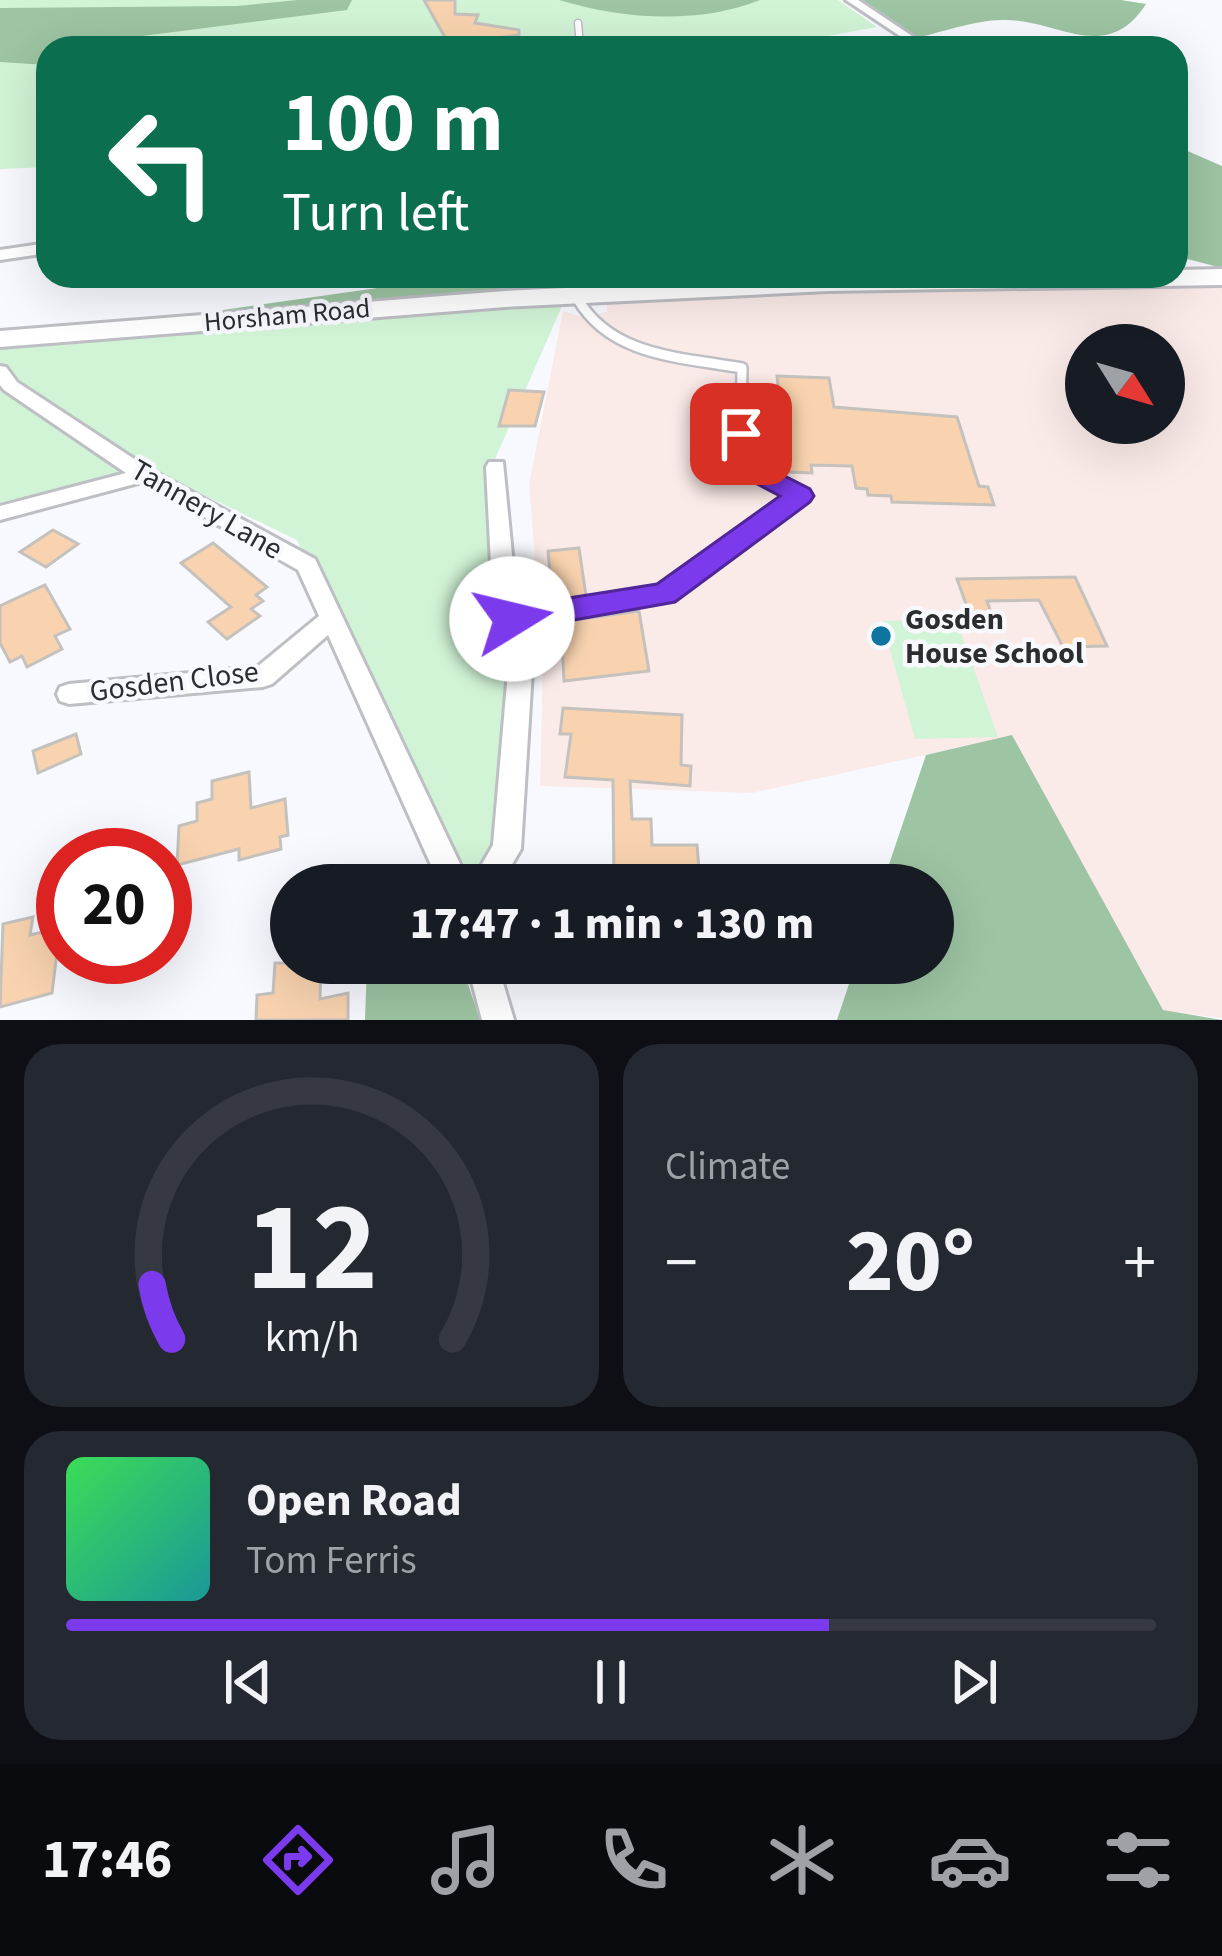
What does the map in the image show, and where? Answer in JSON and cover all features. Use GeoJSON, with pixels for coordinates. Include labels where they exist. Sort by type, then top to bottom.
{"type":"FeatureCollection","features":[{"type":"Feature","properties":{"kind":"main road","name":"Horsham Road"},"geometry":{"type":"LineString","coordinates":[[1188,277],[1222,277]]}},
{"type":"Feature","properties":{"kind":"main road","name":"Horsham Road"},"geometry":{"type":"LineString","coordinates":[[0,339],[431,303],[715,288]]}},
{"type":"Feature","properties":{"kind":"street"},"geometry":{"type":"LineString","coordinates":[[850,0],[906,36]]}},
{"type":"Feature","properties":{"kind":"street"},"geometry":{"type":"LineString","coordinates":[[0,255],[36,250]]}},
{"type":"Feature","properties":{"kind":"street","name":"Tannery Lane"},"geometry":{"type":"LineString","coordinates":[[4,388],[144,475],[307,565],[445,864]]}},
{"type":"Feature","properties":{"kind":"street"},"geometry":{"type":"LineString","coordinates":[[496,467],[520,671],[508,849],[498,864]]}},
{"type":"Feature","properties":{"kind":"street"},"geometry":{"type":"LineString","coordinates":[[0,513],[144,475]]}},
{"type":"Feature","properties":{"kind":"street","name":"Gosden Close"},"geometry":{"type":"LineString","coordinates":[[69,694],[263,677],[332,618]]}},
{"type":"Feature","properties":{"kind":"street"},"geometry":{"type":"LineString","coordinates":[[488,984],[498,1020]]}},
{"type":"Feature","properties":{"kind":"lane"},"geometry":{"type":"LineString","coordinates":[[578,23],[580,36]]}},
{"type":"Feature","properties":{"kind":"lane"},"geometry":{"type":"LineString","coordinates":[[512,619],[665,594],[800,496],[756,472],[741,434],[742,368],[620,343],[583,313],[578,298]]}},
{"type":"Feature","properties":{"kind":"shaded area","name":"Gosden House School"},"geometry":{"type":"Polygon","coordinates":[[[1222,286],[1222,1018],[1163,1011],[1012,736],[752,793],[540,786],[543,658],[529,484],[563,311],[582,317],[607,312],[607,302],[738,296],[1222,286]]]}},
{"type":"Feature","properties":{"kind":"green space"},"geometry":{"type":"Polygon","coordinates":[[[0,0],[838,0],[877,27],[828,36],[36,36],[36,168],[0,169],[0,0]]]}},
{"type":"Feature","properties":{"kind":"green space"},"geometry":{"type":"Polygon","coordinates":[[[352,0],[347,10],[142,36],[36,36],[36,64],[0,62],[0,8],[352,0]]]}},
{"type":"Feature","properties":{"kind":"green space"},"geometry":{"type":"Polygon","coordinates":[[[559,0],[760,0],[711,13],[660,16],[608,12],[559,0]]]}},
{"type":"Feature","properties":{"kind":"green space"},"geometry":{"type":"Polygon","coordinates":[[[852,0],[1121,0],[1146,4],[1131,22],[1098,36],[995,20],[906,36],[852,0]]]}},
{"type":"Feature","properties":{"kind":"green space"},"geometry":{"type":"Polygon","coordinates":[[[1188,151],[1222,166],[1222,268],[1188,259],[1188,151]]]}},
{"type":"Feature","properties":{"kind":"green space"},"geometry":{"type":"Polygon","coordinates":[[[378,288],[542,288],[209,312],[378,288]]]}},
{"type":"Feature","properties":{"kind":"green space"},"geometry":{"type":"Polygon","coordinates":[[[562,306],[485,482],[519,639],[519,854],[511,864],[435,864],[297,540],[152,470],[0,506],[0,345],[562,306]]]}},
{"type":"Feature","properties":{"kind":"green space"},"geometry":{"type":"Polygon","coordinates":[[[956,619],[998,737],[915,739],[882,621],[956,619]]]}},
{"type":"Feature","properties":{"kind":"green space"},"geometry":{"type":"Polygon","coordinates":[[[1012,735],[1163,1010],[1222,1020],[837,1020],[849,984],[954,984],[954,864],[889,864],[926,755],[1012,735]]]}},
{"type":"Feature","properties":{"kind":"green space"},"geometry":{"type":"Polygon","coordinates":[[[366,984],[468,984],[480,1020],[365,1020],[366,984]]]}},
{"type":"Feature","properties":{"kind":"building"},"geometry":{"type":"Polygon","coordinates":[[[424,0],[455,0],[455,14],[478,15],[475,23],[519,30],[519,35],[511,36],[444,36],[424,0]]]}},
{"type":"Feature","properties":{"kind":"building"},"geometry":{"type":"Polygon","coordinates":[[[777,376],[829,378],[834,407],[957,417],[979,486],[988,487],[994,505],[892,502],[891,496],[868,495],[867,489],[856,488],[852,466],[811,465],[812,473],[788,472],[777,376]]]}},
{"type":"Feature","properties":{"kind":"building"},"geometry":{"type":"Polygon","coordinates":[[[509,390],[544,392],[535,426],[499,426],[509,390]]]}},
{"type":"Feature","properties":{"kind":"building"},"geometry":{"type":"Polygon","coordinates":[[[53,530],[78,544],[46,567],[20,552],[53,530]]]}},
{"type":"Feature","properties":{"kind":"building"},"geometry":{"type":"Polygon","coordinates":[[[213,543],[267,587],[256,595],[263,601],[251,609],[260,616],[227,639],[208,622],[231,607],[181,563],[213,543]]]}},
{"type":"Feature","properties":{"kind":"building"},"geometry":{"type":"Polygon","coordinates":[[[579,548],[586,596],[553,602],[548,551],[579,548]]]}},
{"type":"Feature","properties":{"kind":"building"},"geometry":{"type":"Polygon","coordinates":[[[1075,577],[1107,646],[1063,647],[1039,600],[987,601],[993,618],[971,618],[957,579],[1075,577]]]}},
{"type":"Feature","properties":{"kind":"building"},"geometry":{"type":"Polygon","coordinates":[[[45,585],[70,629],[55,636],[62,649],[27,667],[22,656],[10,662],[0,643],[0,606],[45,585]]]}},
{"type":"Feature","properties":{"kind":"building"},"geometry":{"type":"Polygon","coordinates":[[[639,611],[649,671],[564,681],[561,622],[639,611]]]}},
{"type":"Feature","properties":{"kind":"building"},"geometry":{"type":"Polygon","coordinates":[[[563,708],[682,715],[681,765],[691,766],[690,786],[630,781],[632,819],[651,819],[652,845],[697,845],[699,864],[614,864],[613,780],[565,777],[571,734],[560,734],[563,708]]]}},
{"type":"Feature","properties":{"kind":"building"},"geometry":{"type":"Polygon","coordinates":[[[76,734],[81,754],[38,773],[33,751],[76,734]]]}},
{"type":"Feature","properties":{"kind":"building"},"geometry":{"type":"Polygon","coordinates":[[[249,772],[251,808],[285,799],[288,835],[280,837],[281,849],[239,860],[239,849],[192,861],[192,828],[179,826],[197,821],[197,803],[212,799],[212,781],[249,772]]]}},
{"type":"Feature","properties":{"kind":"building"},"geometry":{"type":"Polygon","coordinates":[[[33,917],[30,935],[36,934],[36,984],[53,984],[52,993],[0,1007],[3,924],[33,917]]]}},
{"type":"Feature","properties":{"kind":"building"},"geometry":{"type":"Polygon","coordinates":[[[274,984],[320,984],[320,999],[348,993],[348,1020],[256,1020],[257,995],[273,993],[274,984]]]}},
{"type":"Feature","properties":{"kind":"place","name":"Gosden House School"},"geometry":{"type":"Point","coordinates":[881,636]}},
{"type":"Feature","properties":{"kind":"route"},"geometry":{"type":"LineString","coordinates":[[512,619],[665,594],[800,496],[756,472],[741,434]]}}]}
